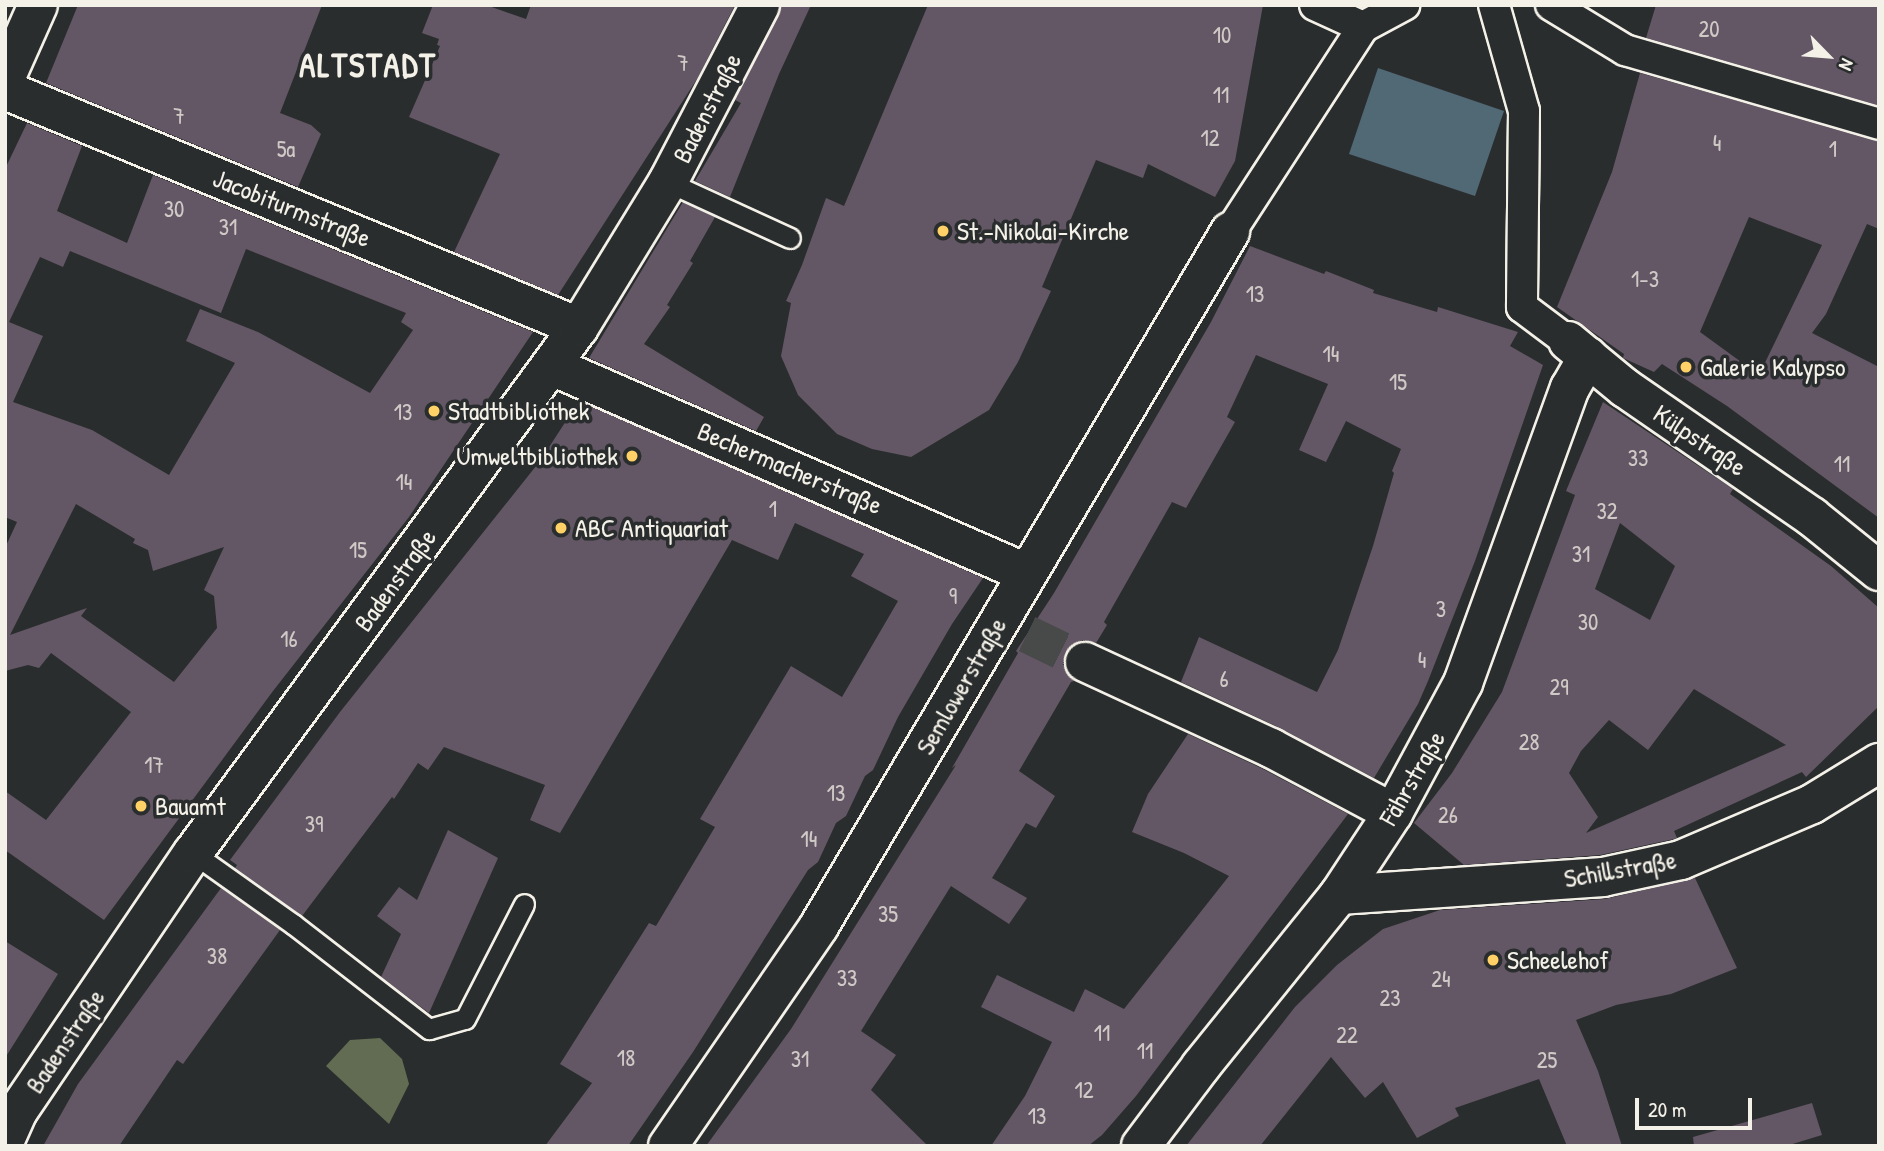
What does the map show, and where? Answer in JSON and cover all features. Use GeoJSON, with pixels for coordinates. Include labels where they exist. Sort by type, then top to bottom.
{"type":"FeatureCollection","features":[{"type":"Feature","properties":{"kind":"street"},"geometry":{"type":"LineString","coordinates":[[5,79],[38,5]]}},
{"type":"Feature","properties":{"kind":"street","name":"Badenstraße"},"geometry":{"type":"LineString","coordinates":[[5,1140],[18,1111],[192,853],[579,327],[668,182],[760,5]]}},
{"type":"Feature","properties":{"kind":"street"},"geometry":{"type":"LineString","coordinates":[[1315,5],[1363,27]]}},
{"type":"Feature","properties":{"kind":"street"},"geometry":{"type":"LineString","coordinates":[[1234,225],[1363,27],[1404,5]]}},
{"type":"Feature","properties":{"kind":"street","name":"Külpstraße"},"geometry":{"type":"LineString","coordinates":[[1494,5],[1524,111],[1522,307],[1625,388],[1812,517],[1879,571]]}},
{"type":"Feature","properties":{"kind":"street"},"geometry":{"type":"LineString","coordinates":[[1551,5],[1625,50],[1879,124]]}},
{"type":"Feature","properties":{"kind":"street","name":"Jacobiturmstraße"},"geometry":{"type":"LineString","coordinates":[[5,90],[579,327]]}},
{"type":"Feature","properties":{"kind":"street","name":"Semlowerstraße"},"geometry":{"type":"LineString","coordinates":[[668,1146],[820,926],[1014,627],[1026,573],[1234,225]]}},
{"type":"Feature","properties":{"kind":"street","name":"Fährstraße"},"geometry":{"type":"LineString","coordinates":[[1141,1146],[1201,1066],[1339,895],[1393,813],[1463,683],[1570,388],[1577,348]]}},
{"type":"Feature","properties":{"kind":"street","name":"Bechermacherstraße"},"geometry":{"type":"LineString","coordinates":[[552,366],[1026,573]]}},
{"type":"Feature","properties":{"kind":"street"},"geometry":{"type":"LineString","coordinates":[[1085,663],[1271,748],[1393,813]]}},
{"type":"Feature","properties":{"kind":"street","name":"Schillstraße"},"geometry":{"type":"LineString","coordinates":[[1339,895],[1603,877],[1681,860],[1812,804],[1879,763]]}},
{"type":"Feature","properties":{"kind":"lane"},"geometry":{"type":"LineString","coordinates":[[668,182],[790,238]]}},
{"type":"Feature","properties":{"kind":"lane"},"geometry":{"type":"LineString","coordinates":[[192,853],[293,925],[429,1029],[464,1019],[524,904]]}},
{"type":"Feature","properties":{"kind":"green space"},"geometry":{"type":"Polygon","coordinates":[[[380,1038],[402,1059],[409,1084],[389,1124],[326,1066],[350,1040],[380,1038]]]}},
{"type":"Feature","properties":{"kind":"water"},"geometry":{"type":"Polygon","coordinates":[[[1378,68],[1504,111],[1475,196],[1349,154],[1378,68]]]}},
{"type":"Feature","properties":{"kind":"building"},"geometry":{"type":"Polygon","coordinates":[[[78,5],[322,5],[280,113],[311,125],[321,134],[298,187],[46,83],[78,5]]]}},
{"type":"Feature","properties":{"kind":"building"},"geometry":{"type":"Polygon","coordinates":[[[433,5],[486,5],[526,19],[531,5],[735,5],[697,79],[558,295],[454,252],[500,154],[409,117],[440,46],[437,45],[439,39],[422,33],[433,5]]]}},
{"type":"Feature","properties":{"kind":"building"},"geometry":{"type":"Polygon","coordinates":[[[782,5],[811,5],[779,74],[730,197],[695,181],[741,103],[735,100],[782,5]]]}},
{"type":"Feature","properties":{"kind":"building","name":"St.-Nikolai-Kirche"},"geometry":{"type":"Polygon","coordinates":[[[928,5],[1263,5],[1235,161],[1215,197],[1148,164],[1143,178],[1096,160],[1042,287],[1051,291],[1018,362],[989,410],[911,457],[872,449],[837,434],[798,395],[781,356],[791,303],[786,301],[826,198],[844,206],[928,5]]]}},
{"type":"Feature","properties":{"kind":"building"},"geometry":{"type":"Polygon","coordinates":[[[1656,5],[1879,5],[1879,106],[1646,38],[1656,5]]]}},
{"type":"Feature","properties":{"kind":"building"},"geometry":{"type":"Polygon","coordinates":[[[1640,73],[1879,141],[1879,229],[1867,224],[1826,314],[1812,333],[1879,367],[1879,518],[1727,406],[1662,364],[1654,372],[1623,358],[1624,354],[1557,307],[1612,172],[1640,73]],[[1749,217],[1700,332],[1759,375],[1822,245],[1749,217]]]}},
{"type":"Feature","properties":{"kind":"building"},"geometry":{"type":"Polygon","coordinates":[[[27,123],[82,146],[57,211],[127,243],[153,175],[533,332],[409,517],[273,691],[104,920],[5,850],[5,791],[46,820],[131,712],[51,653],[39,668],[28,665],[5,671],[5,548],[17,522],[5,517],[5,169],[27,123]],[[246,249],[221,313],[70,251],[63,267],[40,257],[9,322],[43,336],[13,402],[92,430],[169,475],[235,363],[186,341],[200,309],[258,332],[370,393],[413,330],[401,322],[406,313],[246,249]],[[76,504],[10,635],[87,608],[81,616],[174,682],[217,628],[214,596],[204,590],[224,547],[153,571],[148,550],[133,543],[135,539],[76,504]]]}},
{"type":"Feature","properties":{"kind":"building"},"geometry":{"type":"Polygon","coordinates":[[[683,202],[715,217],[690,261],[693,263],[667,305],[670,307],[644,344],[764,417],[756,431],[589,358],[683,202]]]}},
{"type":"Feature","properties":{"kind":"building"},"geometry":{"type":"Polygon","coordinates":[[[1250,246],[1324,274],[1326,271],[1374,290],[1373,293],[1437,312],[1438,307],[1518,332],[1510,346],[1543,365],[1475,561],[1428,681],[1418,704],[1374,778],[1280,728],[1181,682],[1199,637],[1317,692],[1338,650],[1373,546],[1394,473],[1392,471],[1401,449],[1346,421],[1326,462],[1299,450],[1328,384],[1256,355],[1227,417],[1235,422],[1186,508],[1172,502],[1104,622],[1107,625],[1096,643],[1082,640],[1072,645],[1065,653],[1063,665],[1074,681],[1019,771],[1055,796],[1036,828],[1026,823],[992,878],[1027,898],[1009,924],[951,886],[861,1031],[896,1055],[871,1090],[928,1146],[706,1146],[791,1029],[956,765],[952,768],[1018,653],[1016,651],[1054,593],[1211,322],[1250,246]]]}},
{"type":"Feature","properties":{"kind":"building"},"geometry":{"type":"Polygon","coordinates":[[[579,401],[983,578],[952,624],[898,717],[873,770],[865,776],[846,816],[836,823],[818,862],[808,870],[693,1052],[628,1146],[545,1146],[592,1083],[560,1064],[649,923],[656,926],[715,827],[700,819],[791,666],[842,697],[898,601],[851,576],[864,554],[795,523],[778,560],[732,540],[560,833],[530,820],[545,785],[444,747],[428,770],[418,763],[394,799],[392,797],[302,916],[235,868],[237,865],[230,860],[340,712],[540,461],[579,401]]]}},
{"type":"Feature","properties":{"kind":"building"},"geometry":{"type":"Polygon","coordinates":[[[1603,402],[1733,489],[1730,494],[1831,566],[1879,608],[1879,706],[1806,777],[1802,772],[1674,831],[1677,838],[1600,855],[1464,865],[1414,823],[1452,773],[1502,692],[1575,495],[1566,491],[1603,402]],[[1620,523],[1595,589],[1650,620],[1675,566],[1620,523]],[[1694,689],[1648,750],[1609,720],[1581,751],[1569,773],[1598,817],[1586,833],[1786,745],[1694,689]]]}},
{"type":"Feature","properties":{"kind":"building"},"geometry":{"type":"Polygon","coordinates":[[[1188,734],[1261,768],[1348,814],[1136,1096],[1102,1135],[1088,1146],[991,1146],[1025,1096],[1052,1042],[981,1007],[997,975],[1074,1012],[1085,989],[1124,1009],[1229,876],[1184,853],[1132,832],[1148,794],[1188,734]]]}},
{"type":"Feature","properties":{"kind":"building"},"geometry":{"type":"Polygon","coordinates":[[[448,830],[498,858],[429,1013],[381,977],[401,934],[377,916],[399,887],[417,900],[448,830]]]}},
{"type":"Feature","properties":{"kind":"building"},"geometry":{"type":"Polygon","coordinates":[[[1695,878],[1737,968],[1671,994],[1616,1005],[1576,1020],[1598,1071],[1622,1146],[1567,1146],[1539,1079],[1455,1108],[1459,1116],[1417,1138],[1383,1082],[1365,1098],[1331,1057],[1260,1146],[1186,1146],[1295,1007],[1337,965],[1383,929],[1440,910],[1605,899],[1695,878]]]}},
{"type":"Feature","properties":{"kind":"building"},"geometry":{"type":"Polygon","coordinates":[[[221,888],[280,930],[183,1064],[177,1060],[119,1146],[43,1146],[78,1084],[221,888]]]}},
{"type":"Feature","properties":{"kind":"building"},"geometry":{"type":"Polygon","coordinates":[[[5,941],[58,974],[5,1058],[5,941]]]}},
{"type":"Feature","properties":{"kind":"building"},"geometry":{"type":"Polygon","coordinates":[[[1812,1103],[1822,1135],[1786,1146],[1694,1146],[1693,1137],[1812,1103]]]}},
{"type":"Feature","properties":{"kind":"tunnel"},"geometry":{"type":"LineString","coordinates":[[1027,634],[1085,662]]}},
{"type":"Feature","properties":{"kind":"place","name":"St.-Nikolai-Kirche"},"geometry":{"type":"Point","coordinates":[943,231]}},
{"type":"Feature","properties":{"kind":"place","name":"Galerie Kalypso"},"geometry":{"type":"Point","coordinates":[1686,367]}},
{"type":"Feature","properties":{"kind":"place","name":"Stadtbibliothek"},"geometry":{"type":"Point","coordinates":[434,411]}},
{"type":"Feature","properties":{"kind":"place","name":"Umweltbibliothek"},"geometry":{"type":"Point","coordinates":[632,456]}},
{"type":"Feature","properties":{"kind":"place","name":"ABC Antiquariat"},"geometry":{"type":"Point","coordinates":[561,528]}},
{"type":"Feature","properties":{"kind":"place","name":"Bauamt"},"geometry":{"type":"Point","coordinates":[141,806]}},
{"type":"Feature","properties":{"kind":"place","name":"Scheelehof"},"geometry":{"type":"Point","coordinates":[1493,960]}},
{"type":"Feature","properties":{"kind":"district","name":"ALTSTADT"},"geometry":{"type":"Point","coordinates":[368,66]}}]}
